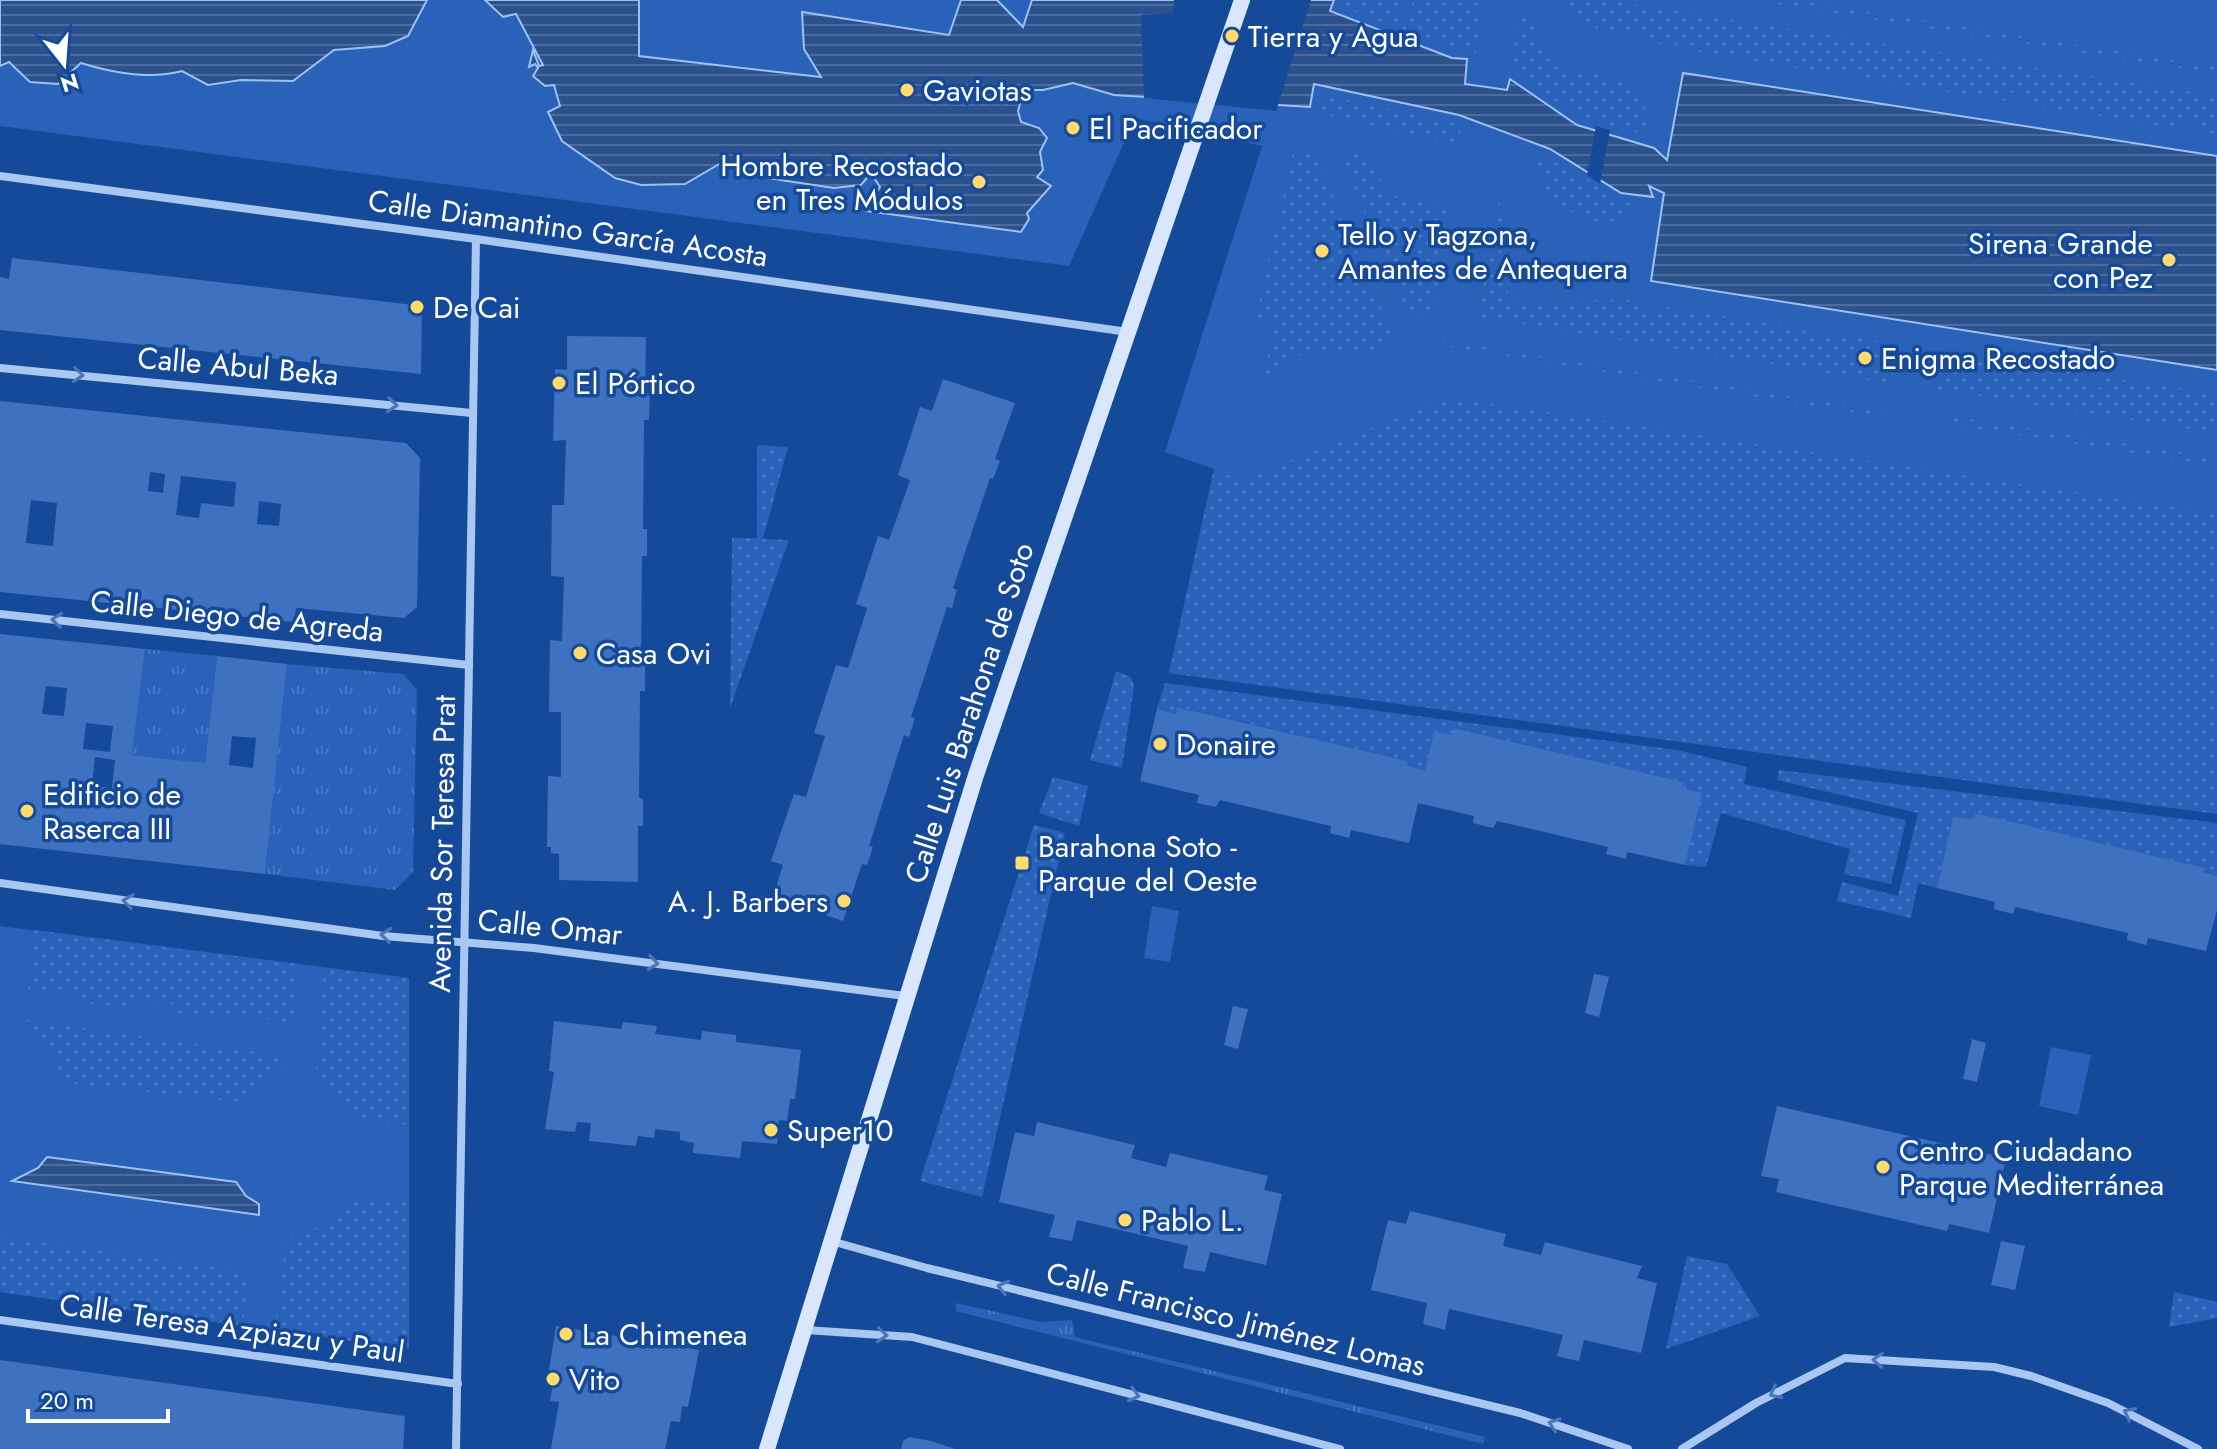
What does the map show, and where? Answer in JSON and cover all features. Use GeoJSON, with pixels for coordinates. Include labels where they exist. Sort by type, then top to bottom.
{"type":"FeatureCollection","features":[{"type":"Feature","properties":{"kind":"main road","name":"Calle Luis Barahona de Soto"},"geometry":{"type":"LineString","coordinates":[[767,1449],[905,996],[986,745],[1242,0]]}},
{"type":"Feature","properties":{"kind":"street","name":"Calle Diamantino García Acosta"},"geometry":{"type":"LineString","coordinates":[[0,176],[476,239],[1129,332]]}},
{"type":"Feature","properties":{"kind":"street","name":"Avenida Sor Teresa Prat"},"geometry":{"type":"LineString","coordinates":[[456,1449],[476,239]]}},
{"type":"Feature","properties":{"kind":"street","name":"Calle Abul Beka"},"geometry":{"type":"LineString","coordinates":[[0,368],[472,413]]}},
{"type":"Feature","properties":{"kind":"street","name":"Calle Diego de Agreda"},"geometry":{"type":"LineString","coordinates":[[0,614],[469,665]]}},
{"type":"Feature","properties":{"kind":"street","name":"Calle Omar"},"geometry":{"type":"LineString","coordinates":[[0,883],[383,936],[464,942],[905,996]]}},
{"type":"Feature","properties":{"kind":"street","name":"Calle Francisco Jiménez Lomas"},"geometry":{"type":"LineString","coordinates":[[831,1241],[927,1268],[1520,1413],[1628,1449]]}},
{"type":"Feature","properties":{"kind":"street","name":"Calle Teresa Azpiazu y Paul"},"geometry":{"type":"LineString","coordinates":[[0,1320],[458,1384]]}},
{"type":"Feature","properties":{"kind":"street"},"geometry":{"type":"LineString","coordinates":[[804,1330],[912,1337],[1340,1449]]}},
{"type":"Feature","properties":{"kind":"street"},"geometry":{"type":"LineString","coordinates":[[1682,1449],[1756,1403],[1845,1358],[1994,1367],[2031,1376],[2108,1403],[2198,1449]]}},
{"type":"Feature","properties":{"kind":"green space"},"geometry":{"type":"Polygon","coordinates":[[[0,0],[2217,0],[2217,814],[1169,673],[1214,469],[1165,452],[1262,146],[1135,118],[1069,266],[0,126],[0,0]]]}},
{"type":"Feature","properties":{"kind":"green space"},"geometry":{"type":"Polygon","coordinates":[[[1344,0],[1399,1],[1400,13],[1406,17],[1413,14],[1412,2],[1483,3],[1475,56],[1342,7],[1344,0]]]}},
{"type":"Feature","properties":{"kind":"green space"},"geometry":{"type":"Polygon","coordinates":[[[1560,0],[1607,0],[2217,96],[2217,134],[2198,132],[2199,123],[2182,121],[2180,129],[2031,105],[2032,96],[2009,92],[2007,101],[1862,78],[1863,70],[1848,68],[1847,76],[1694,51],[1696,46],[1677,43],[1676,51],[1637,34],[1602,33],[1560,0]]]}},
{"type":"Feature","properties":{"kind":"green space"},"geometry":{"type":"Polygon","coordinates":[[[1751,0],[1795,0],[2217,67],[2217,74],[1751,0]]]}},
{"type":"Feature","properties":{"kind":"green space"},"geometry":{"type":"Polygon","coordinates":[[[1520,11],[1532,24],[1546,54],[1557,67],[1590,71],[1617,80],[1634,90],[1644,105],[1646,135],[1579,117],[1511,70],[1520,11]]]}},
{"type":"Feature","properties":{"kind":"green space"},"geometry":{"type":"Polygon","coordinates":[[[1321,94],[1462,125],[1458,144],[1317,113],[1321,94]]]}},
{"type":"Feature","properties":{"kind":"green space"},"geometry":{"type":"Polygon","coordinates":[[[1294,149],[1310,153],[1318,161],[1392,334],[1387,344],[1376,351],[1319,350],[1287,359],[1264,379],[1273,321],[1255,320],[1294,149]]]}},
{"type":"Feature","properties":{"kind":"green space"},"geometry":{"type":"Polygon","coordinates":[[[1358,150],[1391,195],[1452,209],[1431,321],[1405,306],[1347,170],[1345,159],[1358,150]]]}},
{"type":"Feature","properties":{"kind":"green space"},"geometry":{"type":"Polygon","coordinates":[[[1538,156],[1570,167],[1619,201],[1632,204],[1622,217],[1614,221],[1601,222],[1574,213],[1561,205],[1543,182],[1538,169],[1538,156]]]}},
{"type":"Feature","properties":{"kind":"green space"},"geometry":{"type":"Polygon","coordinates":[[[1498,198],[1506,222],[1501,248],[1509,297],[1520,304],[1625,299],[1645,303],[1645,310],[1666,313],[1667,307],[1806,329],[1805,335],[1823,338],[1824,332],[1897,344],[1902,359],[1899,378],[1896,384],[1478,317],[1498,198]]]}},
{"type":"Feature","properties":{"kind":"green space"},"geometry":{"type":"Polygon","coordinates":[[[1432,339],[1883,411],[1881,417],[1432,344],[1432,339]]]}},
{"type":"Feature","properties":{"kind":"green space"},"geometry":{"type":"Polygon","coordinates":[[[1945,352],[2082,373],[2079,384],[2103,388],[2105,377],[2217,394],[2217,433],[1934,389],[1933,368],[1945,352]]]}},
{"type":"Feature","properties":{"kind":"green space"},"geometry":{"type":"Polygon","coordinates":[[[1449,397],[2217,514],[2217,814],[1169,673],[1214,469],[1241,481],[1449,397]]]}},
{"type":"Feature","properties":{"kind":"green space"},"geometry":{"type":"Polygon","coordinates":[[[1943,415],[2217,458],[2217,466],[1942,423],[1943,415]]]}},
{"type":"Feature","properties":{"kind":"green space"},"geometry":{"type":"Polygon","coordinates":[[[757,445],[788,447],[763,539],[789,540],[730,708],[732,538],[757,538],[757,445]]]}},
{"type":"Feature","properties":{"kind":"green space"},"geometry":{"type":"Polygon","coordinates":[[[145,649],[217,656],[205,763],[132,755],[145,649]]]}},
{"type":"Feature","properties":{"kind":"green space"},"geometry":{"type":"Polygon","coordinates":[[[287,664],[403,674],[417,690],[413,872],[395,890],[265,874],[287,664]]]}},
{"type":"Feature","properties":{"kind":"green space"},"geometry":{"type":"Polygon","coordinates":[[[1116,671],[1131,677],[1134,686],[1122,768],[1090,760],[1116,671]]]}},
{"type":"Feature","properties":{"kind":"green space"},"geometry":{"type":"Polygon","coordinates":[[[1165,683],[1677,750],[1747,767],[1744,784],[1906,820],[1891,884],[1844,874],[1850,849],[1721,813],[1706,867],[1685,865],[1701,793],[1682,788],[1684,782],[1455,728],[1452,735],[1434,731],[1425,770],[1407,766],[1408,761],[1178,707],[1176,714],[1157,709],[1165,683]]]}},
{"type":"Feature","properties":{"kind":"green space"},"geometry":{"type":"Polygon","coordinates":[[[1779,770],[2217,823],[2217,876],[2203,872],[2204,868],[1975,813],[1974,820],[1953,816],[1937,888],[1918,883],[1911,918],[1837,901],[1842,882],[1898,896],[1918,813],[1777,780],[1779,770]]]}},
{"type":"Feature","properties":{"kind":"green space"},"geometry":{"type":"Polygon","coordinates":[[[1053,777],[1088,786],[1079,826],[1039,813],[1053,777]]]}},
{"type":"Feature","properties":{"kind":"green space"},"geometry":{"type":"Polygon","coordinates":[[[1034,825],[1065,833],[982,1197],[920,1181],[1034,825]]]}},
{"type":"Feature","properties":{"kind":"green space"},"geometry":{"type":"Polygon","coordinates":[[[1152,906],[1179,911],[1170,962],[1144,958],[1152,906]]]}},
{"type":"Feature","properties":{"kind":"green space"},"geometry":{"type":"Polygon","coordinates":[[[0,926],[409,978],[409,1349],[0,1292],[0,926]]]}},
{"type":"Feature","properties":{"kind":"green space"},"geometry":{"type":"Polygon","coordinates":[[[35,930],[299,964],[293,1024],[233,1013],[232,1018],[177,1013],[178,1005],[136,1001],[135,1007],[81,1003],[81,992],[46,988],[45,992],[28,991],[35,930]]]}},
{"type":"Feature","properties":{"kind":"green space"},"geometry":{"type":"Polygon","coordinates":[[[324,968],[409,978],[409,1125],[353,1120],[342,1098],[316,1074],[324,968]]]}},
{"type":"Feature","properties":{"kind":"green space"},"geometry":{"type":"Polygon","coordinates":[[[27,1020],[284,1056],[283,1071],[262,1081],[240,1102],[65,1083],[52,1053],[25,1030],[27,1020]]]}},
{"type":"Feature","properties":{"kind":"green space"},"geometry":{"type":"Polygon","coordinates":[[[2051,1047],[2091,1055],[2078,1115],[2039,1106],[2051,1047]]]}},
{"type":"Feature","properties":{"kind":"green space"},"geometry":{"type":"Polygon","coordinates":[[[351,1197],[409,1200],[409,1349],[275,1330],[286,1239],[328,1224],[351,1197]]]}},
{"type":"Feature","properties":{"kind":"green space"},"geometry":{"type":"Polygon","coordinates":[[[0,1237],[248,1272],[243,1326],[0,1292],[0,1237]]]}},
{"type":"Feature","properties":{"kind":"green space"},"geometry":{"type":"Polygon","coordinates":[[[1687,1256],[1727,1264],[1760,1316],[1666,1349],[1687,1256]]]}},
{"type":"Feature","properties":{"kind":"green space"},"geometry":{"type":"Polygon","coordinates":[[[2174,1292],[2217,1302],[2217,1318],[2169,1327],[2174,1292]]]}},
{"type":"Feature","properties":{"kind":"green space"},"geometry":{"type":"Polygon","coordinates":[[[956,1303],[1040,1322],[1072,1320],[1075,1337],[1485,1437],[1483,1444],[956,1311],[956,1303]]]}},
{"type":"Feature","properties":{"kind":"shaded area"},"geometry":{"type":"Polygon","coordinates":[[[0,0],[427,0],[408,36],[385,46],[334,50],[293,81],[241,80],[208,85],[182,71],[157,75],[131,74],[81,63],[58,84],[30,82],[9,62],[0,66],[0,0]]]}},
{"type":"Feature","properties":{"kind":"shaded area"},"geometry":{"type":"Polygon","coordinates":[[[485,0],[639,0],[639,56],[821,77],[804,49],[802,12],[949,35],[961,0],[997,0],[1023,27],[1032,0],[1334,0],[1330,11],[1452,58],[1467,59],[1465,84],[1507,90],[1510,79],[1577,125],[1654,148],[1667,160],[1683,73],[2217,156],[2217,370],[1651,281],[1664,193],[1649,186],[1653,197],[1621,193],[1550,149],[1459,115],[1314,84],[1310,107],[1114,95],[1073,83],[1043,90],[1024,90],[1018,111],[1021,122],[1039,128],[1047,138],[1040,152],[1043,170],[1037,177],[1051,186],[1027,213],[1029,219],[1021,232],[866,211],[880,187],[871,173],[861,185],[834,188],[761,177],[752,164],[721,163],[685,184],[641,185],[615,178],[562,141],[548,112],[560,106],[554,85],[545,86],[533,76],[538,68],[535,64],[529,67],[533,50],[539,66],[543,65],[516,14],[503,17],[485,0]]]}},
{"type":"Feature","properties":{"kind":"shaded area"},"geometry":{"type":"Polygon","coordinates":[[[47,1157],[236,1182],[246,1196],[259,1204],[259,1215],[12,1181],[38,1168],[47,1157]]]}},
{"type":"Feature","properties":{"kind":"pier"},"geometry":{"type":"Polygon","coordinates":[[[1174,0],[1311,0],[1276,111],[1144,98],[1141,15],[1173,13],[1174,0]]]}},
{"type":"Feature","properties":{"kind":"pier"},"geometry":{"type":"Polygon","coordinates":[[[1596,126],[1610,130],[1600,184],[1587,175],[1596,126]]]}},
{"type":"Feature","properties":{"kind":"building"},"geometry":{"type":"Polygon","coordinates":[[[12,258],[422,306],[421,374],[0,330],[0,277],[9,279],[12,258]]]}},
{"type":"Feature","properties":{"kind":"building"},"geometry":{"type":"Polygon","coordinates":[[[567,336],[646,337],[645,393],[650,393],[649,420],[644,420],[643,529],[647,529],[647,556],[642,556],[641,664],[645,664],[645,691],[640,691],[639,798],[643,799],[643,826],[638,826],[638,882],[559,880],[559,854],[551,853],[551,847],[547,847],[548,776],[561,777],[561,712],[549,712],[550,640],[562,641],[564,577],[551,576],[552,505],[564,505],[566,440],[553,441],[555,369],[567,370],[567,336]]]}},
{"type":"Feature","properties":{"kind":"building"},"geometry":{"type":"Polygon","coordinates":[[[943,379],[1015,403],[995,459],[1000,461],[993,479],[990,478],[953,588],[957,590],[952,608],[947,607],[911,717],[915,718],[909,737],[904,735],[869,846],[873,847],[867,865],[862,864],[843,921],[773,897],[783,865],[771,861],[794,794],[806,797],[825,736],[814,733],[836,665],[848,668],[867,608],[856,604],[878,536],[889,540],[910,480],[898,475],[920,407],[932,411],[943,379]]]}},
{"type":"Feature","properties":{"kind":"building"},"geometry":{"type":"Polygon","coordinates":[[[0,401],[406,443],[420,458],[417,607],[404,618],[296,608],[294,622],[0,592],[0,401]],[[150,472],[148,491],[163,493],[165,474],[150,472]],[[181,476],[176,515],[199,518],[201,503],[234,507],[236,482],[181,476]],[[31,500],[26,543],[53,546],[57,503],[31,500]],[[259,501],[257,524],[279,526],[281,504],[259,501]]]}},
{"type":"Feature","properties":{"kind":"building"},"geometry":{"type":"Polygon","coordinates":[[[0,634],[145,649],[132,755],[205,763],[217,656],[287,664],[265,874],[0,844],[0,634]],[[46,686],[42,714],[64,716],[67,688],[46,686]],[[86,723],[83,749],[110,752],[113,726],[86,723]],[[232,736],[229,765],[253,768],[256,738],[232,736]],[[95,757],[92,786],[112,788],[115,760],[95,757]]]}},
{"type":"Feature","properties":{"kind":"building"},"geometry":{"type":"Polygon","coordinates":[[[1177,707],[1408,761],[1407,766],[1425,770],[1434,731],[1452,735],[1454,728],[1684,782],[1682,788],[1702,793],[1685,865],[1627,852],[1626,859],[1606,854],[1608,847],[1497,821],[1493,828],[1473,823],[1474,816],[1418,803],[1409,843],[1351,830],[1349,838],[1330,833],[1331,826],[1220,800],[1216,807],[1197,803],[1199,795],[1140,781],[1157,709],[1176,714],[1177,707]]]}},
{"type":"Feature","properties":{"kind":"building"},"geometry":{"type":"Polygon","coordinates":[[[1975,813],[2205,868],[2203,872],[2217,876],[2217,910],[2206,951],[2148,938],[2146,945],[2127,940],[2128,933],[2015,907],[2013,914],[1994,909],[1995,902],[1937,888],[1953,816],[1974,820],[1975,813]]]}},
{"type":"Feature","properties":{"kind":"building"},"geometry":{"type":"Polygon","coordinates":[[[1594,974],[1609,977],[1599,1017],[1585,1013],[1594,974]]]}},
{"type":"Feature","properties":{"kind":"building"},"geometry":{"type":"Polygon","coordinates":[[[1233,1006],[1248,1009],[1238,1049],[1224,1045],[1233,1006]]]}},
{"type":"Feature","properties":{"kind":"building"},"geometry":{"type":"Polygon","coordinates":[[[554,1021],[621,1029],[623,1022],[657,1026],[655,1034],[701,1040],[702,1031],[736,1035],[736,1042],[801,1050],[795,1099],[790,1099],[787,1121],[779,1120],[777,1144],[742,1141],[740,1158],[693,1153],[694,1143],[680,1140],[680,1132],[655,1129],[654,1138],[638,1136],[636,1146],[589,1141],[591,1123],[577,1122],[575,1132],[545,1129],[554,1072],[549,1071],[554,1021]]]}},
{"type":"Feature","properties":{"kind":"building"},"geometry":{"type":"Polygon","coordinates":[[[1972,1039],[1986,1043],[1977,1082],[1963,1079],[1972,1039]]]}},
{"type":"Feature","properties":{"kind":"building","name":"Centro Ciudadano Parque Mediterránea"},"geometry":{"type":"Polygon","coordinates":[[[1777,1106],[2006,1158],[1989,1233],[1949,1224],[1947,1231],[1776,1192],[1779,1179],[1761,1176],[1777,1106]]]}},
{"type":"Feature","properties":{"kind":"building"},"geometry":{"type":"Polygon","coordinates":[[[1037,1122],[1135,1145],[1131,1158],[1166,1167],[1170,1153],[1268,1176],[1264,1190],[1282,1194],[1266,1265],[1210,1252],[1205,1272],[1183,1268],[1188,1246],[1077,1220],[1072,1241],[1049,1237],[1055,1215],[999,1202],[1015,1132],[1034,1136],[1037,1122]]]}},
{"type":"Feature","properties":{"kind":"building"},"geometry":{"type":"Polygon","coordinates":[[[1410,1211],[1506,1234],[1503,1246],[1541,1255],[1545,1242],[1642,1266],[1637,1278],[1657,1283],[1641,1353],[1584,1340],[1579,1361],[1569,1359],[1557,1356],[1563,1335],[1449,1309],[1445,1330],[1423,1324],[1427,1303],[1371,1290],[1388,1220],[1406,1224],[1410,1211]]]}},
{"type":"Feature","properties":{"kind":"building"},"geometry":{"type":"Polygon","coordinates":[[[2001,1241],[2025,1246],[2015,1290],[1991,1285],[2001,1241]]]}},
{"type":"Feature","properties":{"kind":"building"},"geometry":{"type":"Polygon","coordinates":[[[556,1326],[699,1350],[688,1407],[682,1406],[680,1422],[671,1421],[665,1449],[551,1449],[559,1402],[550,1401],[553,1383],[547,1383],[556,1326]]]}},
{"type":"Feature","properties":{"kind":"building"},"geometry":{"type":"Polygon","coordinates":[[[0,1360],[405,1416],[403,1449],[0,1449],[0,1360]]]}},
{"type":"Feature","properties":{"kind":"building"},"geometry":{"type":"Polygon","coordinates":[[[909,1437],[955,1449],[901,1449],[903,1441],[909,1437]]]}},
{"type":"Feature","properties":{"kind":"place","name":"Tierra y Agua"},"geometry":{"type":"Point","coordinates":[1232,36]}},
{"type":"Feature","properties":{"kind":"place","name":"Gaviotas"},"geometry":{"type":"Point","coordinates":[907,90]}},
{"type":"Feature","properties":{"kind":"place","name":"El Pacificador"},"geometry":{"type":"Point","coordinates":[1073,128]}},
{"type":"Feature","properties":{"kind":"place","name":"Hombre Recostado en Tres Módulos"},"geometry":{"type":"Point","coordinates":[979,182]}},
{"type":"Feature","properties":{"kind":"place","name":"Tello y Tagzona, Amantes de Antequera"},"geometry":{"type":"Point","coordinates":[1322,251]}},
{"type":"Feature","properties":{"kind":"place","name":"Sirena Grande con Pez"},"geometry":{"type":"Point","coordinates":[2169,260]}},
{"type":"Feature","properties":{"kind":"place","name":"De Cai"},"geometry":{"type":"Point","coordinates":[417,307]}},
{"type":"Feature","properties":{"kind":"place","name":"Enigma Recostado"},"geometry":{"type":"Point","coordinates":[1865,358]}},
{"type":"Feature","properties":{"kind":"place","name":"El Pórtico"},"geometry":{"type":"Point","coordinates":[559,383]}},
{"type":"Feature","properties":{"kind":"place","name":"Casa Ovi"},"geometry":{"type":"Point","coordinates":[580,653]}},
{"type":"Feature","properties":{"kind":"place","name":"Donaire"},"geometry":{"type":"Point","coordinates":[1160,744]}},
{"type":"Feature","properties":{"kind":"place","name":"Edificio de Raserca III"},"geometry":{"type":"Point","coordinates":[27,811]}},
{"type":"Feature","properties":{"kind":"place","name":"Barahona Soto - Parque del Oeste"},"geometry":{"type":"Point","coordinates":[1022,863]}},
{"type":"Feature","properties":{"kind":"place","name":"A. J. Barbers"},"geometry":{"type":"Point","coordinates":[844,901]}},
{"type":"Feature","properties":{"kind":"place","name":"Super10"},"geometry":{"type":"Point","coordinates":[771,1130]}},
{"type":"Feature","properties":{"kind":"place","name":"Centro Ciudadano Parque Mediterránea"},"geometry":{"type":"Point","coordinates":[1883,1167]}},
{"type":"Feature","properties":{"kind":"place","name":"Pablo L."},"geometry":{"type":"Point","coordinates":[1125,1220]}},
{"type":"Feature","properties":{"kind":"place","name":"La Chimenea"},"geometry":{"type":"Point","coordinates":[566,1334]}},
{"type":"Feature","properties":{"kind":"place","name":"Vito"},"geometry":{"type":"Point","coordinates":[553,1379]}}]}
